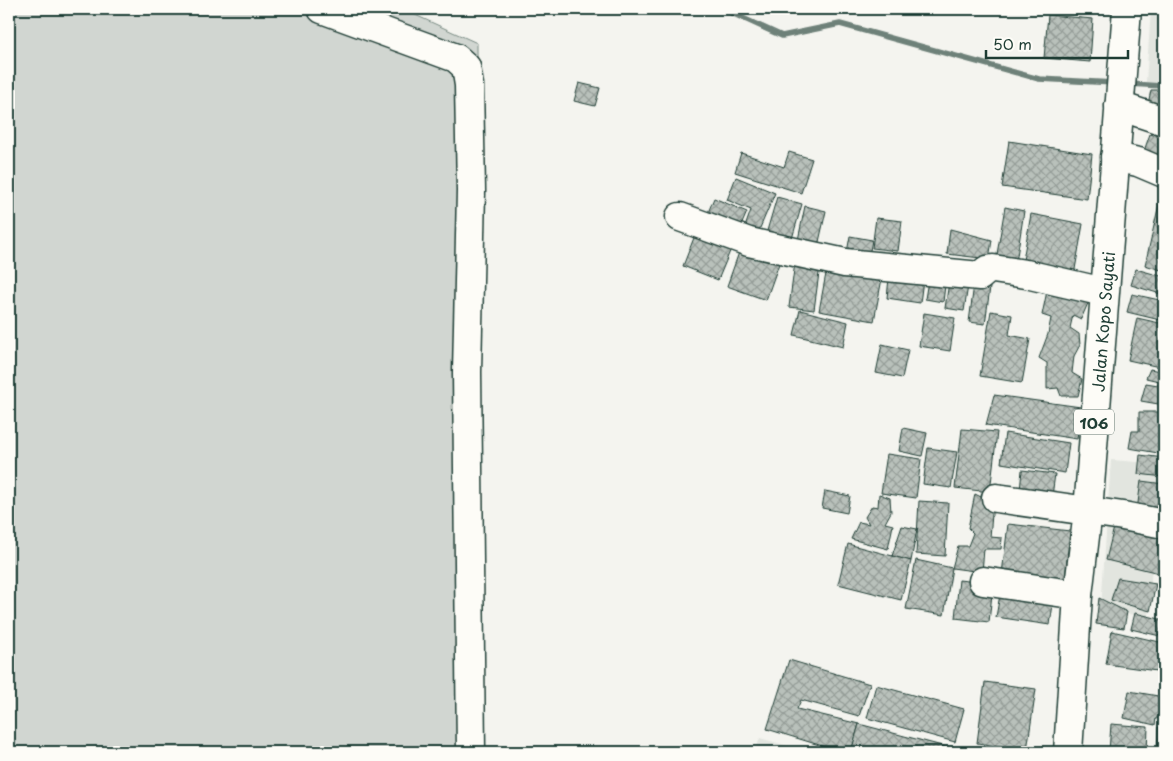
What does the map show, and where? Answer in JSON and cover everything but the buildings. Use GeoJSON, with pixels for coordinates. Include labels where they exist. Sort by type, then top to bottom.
{"type":"FeatureCollection","features":[{"type":"Feature","properties":{"kind":"main road"},"geometry":{"type":"LineString","coordinates":[[322,9],[456,58],[466,67],[469,85],[471,191],[467,372],[471,752]]}},
{"type":"Feature","properties":{"kind":"main road","name":"Jalan Kopo Sayati"},"geometry":{"type":"LineString","coordinates":[[1068,752],[1078,596],[1088,511],[1127,9]]}},
{"type":"Feature","properties":{"kind":"main road"},"geometry":{"type":"LineString","coordinates":[[1120,88],[1140,112],[1164,122]]}},
{"type":"Feature","properties":{"kind":"main road"},"geometry":{"type":"LineString","coordinates":[[1114,157],[1138,162],[1164,173]]}},
{"type":"Feature","properties":{"kind":"main road"},"geometry":{"type":"LineString","coordinates":[[680,217],[749,242],[846,263],[980,276],[987,270],[993,269],[1026,274],[1104,292]]}},
{"type":"Feature","properties":{"kind":"main road"},"geometry":{"type":"LineString","coordinates":[[996,498],[1164,524]]}},
{"type":"Feature","properties":{"kind":"main road"},"geometry":{"type":"LineString","coordinates":[[983,581],[1078,596]]}},
{"type":"Feature","properties":{"kind":"shaded area"},"geometry":{"type":"Polygon","coordinates":[[[9,9],[402,9],[477,43],[480,752],[9,752],[9,9]]]}},
{"type":"Feature","properties":{"kind":"shaded area"},"geometry":{"type":"Polygon","coordinates":[[[1151,9],[1164,9],[1164,82],[1146,82],[1151,9]]]}},
{"type":"Feature","properties":{"kind":"shaded area"},"geometry":{"type":"Polygon","coordinates":[[[1111,460],[1164,464],[1164,528],[1155,529],[1148,618],[1101,608],[1111,460]]]}},
{"type":"Feature","properties":{"kind":"shaded area"},"geometry":{"type":"Polygon","coordinates":[[[760,738],[808,752],[755,752],[760,738]]]}},
{"type":"Feature","properties":{"kind":"waterway"},"geometry":{"type":"LineString","coordinates":[[723,9],[782,36],[840,24],[1039,79],[1115,83]]}},
{"type":"Feature","properties":{"kind":"waterway"},"geometry":{"type":"LineString","coordinates":[[1129,84],[1164,86]]}}]}
